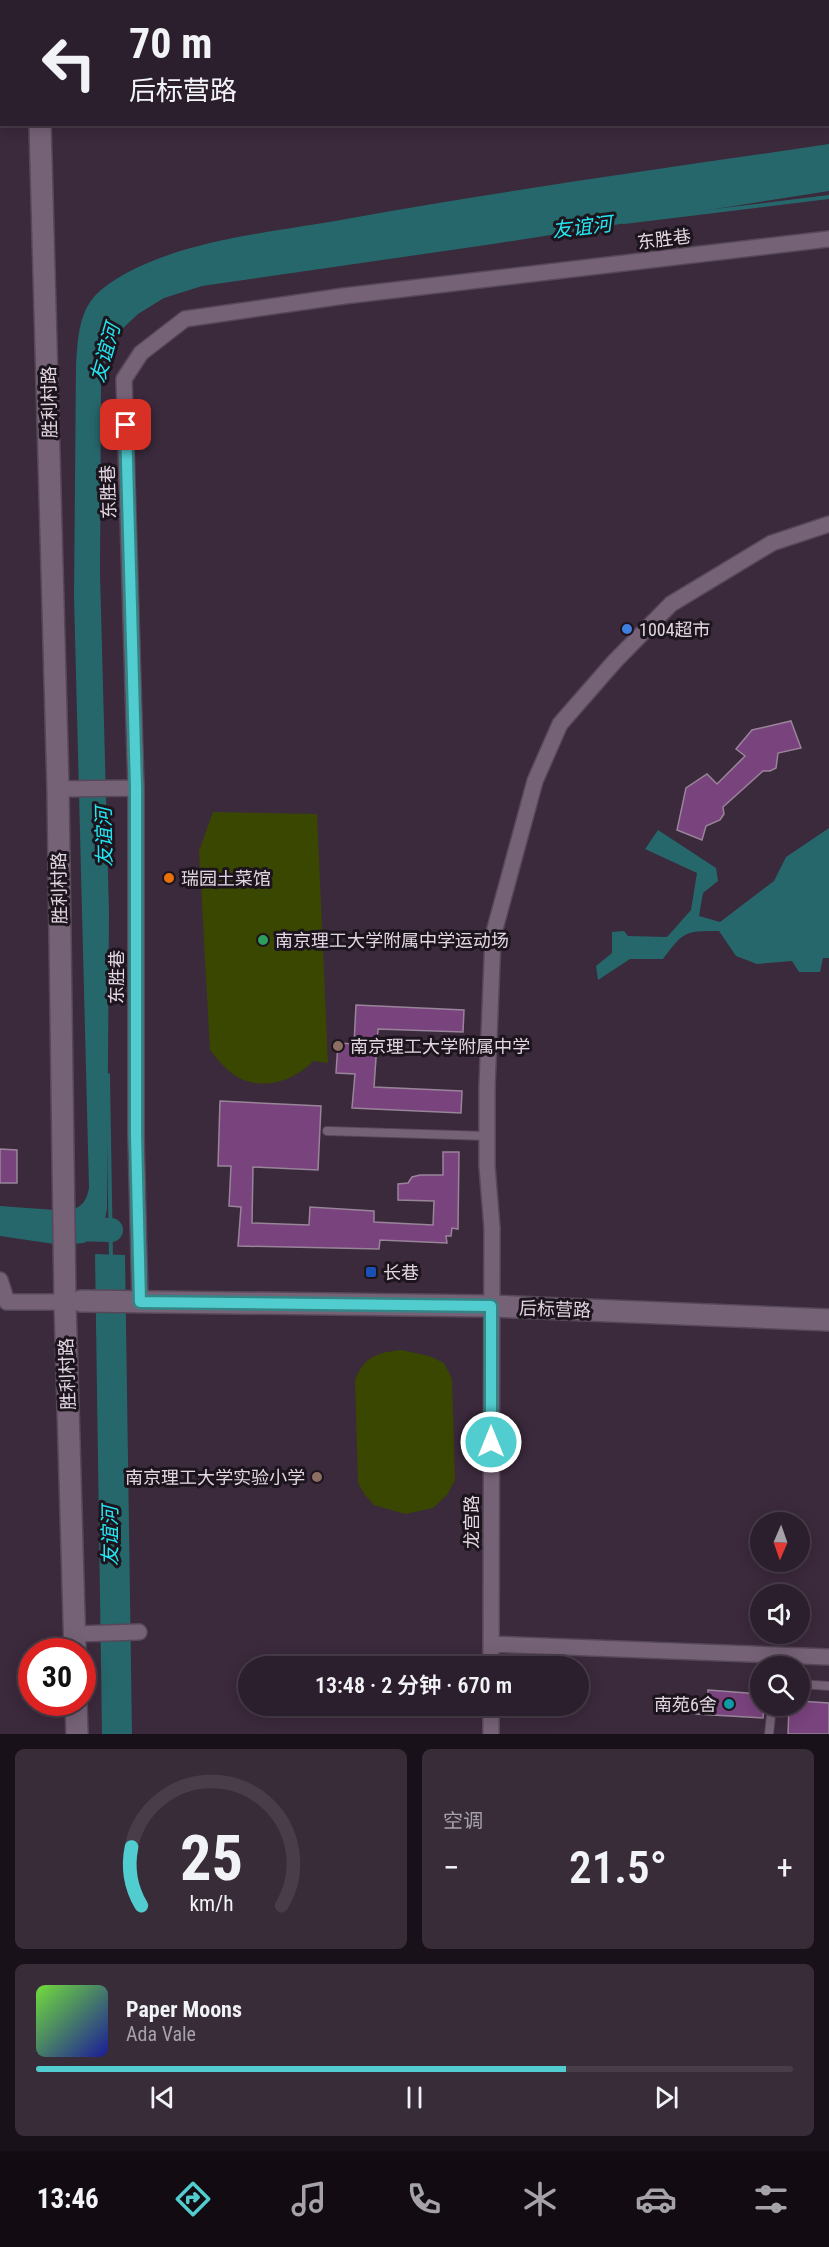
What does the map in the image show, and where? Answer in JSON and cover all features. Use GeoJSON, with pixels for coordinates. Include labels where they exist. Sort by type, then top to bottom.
{"type":"FeatureCollection","features":[{"type":"Feature","properties":{"kind":"street","name":"胜利村路"},"geometry":{"type":"LineString","coordinates":[[40,126],[58,789],[64,1280],[73,1302],[75,1638]]}},
{"type":"Feature","properties":{"kind":"street","name":"东胜巷"},"geometry":{"type":"LineString","coordinates":[[140,1302],[129,788],[124,379],[141,353],[185,319],[344,296],[829,239]]}},
{"type":"Feature","properties":{"kind":"street","name":"龙宫路"},"geometry":{"type":"LineString","coordinates":[[491,1656],[492,1228],[487,1087],[493,936],[535,781],[560,724],[615,661],[671,604],[772,543],[829,524]]}},
{"type":"Feature","properties":{"kind":"street"},"geometry":{"type":"LineString","coordinates":[[58,789],[129,788]]}},
{"type":"Feature","properties":{"kind":"street"},"geometry":{"type":"LineString","coordinates":[[0,1280],[7,1302],[73,1302]]}},
{"type":"Feature","properties":{"kind":"street","name":"后标营路"},"geometry":{"type":"LineString","coordinates":[[73,1302],[491,1306],[829,1320]]}},
{"type":"Feature","properties":{"kind":"street"},"geometry":{"type":"LineString","coordinates":[[88,1638],[98,1634],[139,1632]]}},
{"type":"Feature","properties":{"kind":"street"},"geometry":{"type":"LineString","coordinates":[[491,1644],[829,1657]]}},
{"type":"Feature","properties":{"kind":"street"},"geometry":{"type":"LineString","coordinates":[[76,1716],[77,1734]]}},
{"type":"Feature","properties":{"kind":"street"},"geometry":{"type":"LineString","coordinates":[[491,1716],[491,1734]]}},
{"type":"Feature","properties":{"kind":"lane"},"geometry":{"type":"LineString","coordinates":[[327,1131],[487,1136]]}},
{"type":"Feature","properties":{"kind":"lane"},"geometry":{"type":"LineString","coordinates":[[810,1685],[829,1686]]}},
{"type":"Feature","properties":{"kind":"lane"},"geometry":{"type":"LineString","coordinates":[[769,1734],[771,1716]]}},
{"type":"Feature","properties":{"kind":"green space","name":"南京理工大学附属中学运动场"},"geometry":{"type":"Polygon","coordinates":[[[213,812],[317,814],[328,1063],[313,1061],[293,1076],[267,1084],[250,1082],[238,1077],[227,1069],[210,1050],[199,851],[213,812]]]}},
{"type":"Feature","properties":{"kind":"green space"},"geometry":{"type":"Polygon","coordinates":[[[401,1350],[429,1356],[444,1363],[452,1379],[455,1480],[447,1495],[433,1508],[405,1514],[374,1505],[358,1483],[355,1380],[363,1366],[372,1357],[401,1350]]]}},
{"type":"Feature","properties":{"kind":"water"},"geometry":{"type":"Polygon","coordinates":[[[829,144],[829,191],[493,244],[202,286],[164,298],[138,314],[119,332],[107,354],[101,384],[100,573],[109,912],[107,1209],[103,1229],[84,1243],[61,1245],[0,1236],[0,1206],[69,1211],[83,1203],[89,1188],[74,596],[76,365],[81,325],[93,298],[126,273],[154,260],[218,241],[467,198],[829,144]]]}},
{"type":"Feature","properties":{"kind":"water"},"geometry":{"type":"Polygon","coordinates":[[[829,828],[829,958],[823,958],[820,972],[799,972],[792,961],[757,964],[736,956],[719,931],[708,931],[686,934],[663,959],[630,959],[598,980],[596,966],[612,953],[612,932],[624,931],[628,936],[667,937],[691,910],[697,873],[645,849],[658,830],[716,868],[718,881],[703,893],[699,916],[720,922],[774,881],[786,857],[829,828]]]}},
{"type":"Feature","properties":{"kind":"water"},"geometry":{"type":"Polygon","coordinates":[[[95,1254],[125,1255],[132,1734],[102,1734],[95,1254]]]}},
{"type":"Feature","properties":{"kind":"building"},"geometry":{"type":"Polygon","coordinates":[[[791,721],[801,748],[778,753],[776,768],[763,771],[723,807],[724,814],[720,820],[706,826],[702,840],[677,830],[686,788],[707,774],[717,784],[745,756],[736,749],[752,730],[791,721]]]}},
{"type":"Feature","properties":{"kind":"building"},"geometry":{"type":"Polygon","coordinates":[[[356,1005],[464,1010],[463,1032],[378,1029],[374,1087],[462,1091],[461,1113],[352,1108],[355,1074],[336,1073],[338,1043],[354,1044],[356,1005]]]}},
{"type":"Feature","properties":{"kind":"building"},"geometry":{"type":"Polygon","coordinates":[[[220,1101],[321,1106],[318,1170],[253,1167],[252,1223],[309,1225],[310,1207],[374,1211],[374,1222],[433,1225],[434,1201],[398,1200],[398,1184],[408,1183],[412,1177],[420,1175],[443,1175],[443,1152],[459,1152],[458,1229],[452,1228],[451,1236],[446,1236],[447,1243],[380,1240],[379,1249],[238,1246],[241,1207],[229,1206],[231,1166],[218,1166],[220,1101]]]}},
{"type":"Feature","properties":{"kind":"building"},"geometry":{"type":"Polygon","coordinates":[[[0,1149],[17,1150],[17,1183],[0,1183],[0,1149]]]}},
{"type":"Feature","properties":{"kind":"building","name":"南苑6舍"},"geometry":{"type":"Polygon","coordinates":[[[708,1690],[750,1693],[750,1716],[763,1716],[763,1718],[696,1714],[697,1701],[707,1702],[708,1690]]]}},
{"type":"Feature","properties":{"kind":"building"},"geometry":{"type":"Polygon","coordinates":[[[810,1702],[829,1703],[829,1734],[788,1734],[789,1716],[810,1716],[810,1702]]]}},
{"type":"Feature","properties":{"kind":"waterway","name":"友谊河"},"geometry":{"type":"LineString","coordinates":[[624,222],[829,197]]}},
{"type":"Feature","properties":{"kind":"waterway","name":"友谊河"},"geometry":{"type":"LineString","coordinates":[[108,1075],[111,1259]]}},
{"type":"Feature","properties":{"kind":"waterway","name":"友谊河"},"geometry":{"type":"LineString","coordinates":[[68,1229],[111,1230]]}},
{"type":"Feature","properties":{"kind":"place","name":"1004超市"},"geometry":{"type":"Point","coordinates":[627,629]}},
{"type":"Feature","properties":{"kind":"place","name":"瑞园土菜馆"},"geometry":{"type":"Point","coordinates":[169,878]}},
{"type":"Feature","properties":{"kind":"place","name":"南京理工大学附属中学运动场"},"geometry":{"type":"Point","coordinates":[263,940]}},
{"type":"Feature","properties":{"kind":"place","name":"南京理工大学附属中学"},"geometry":{"type":"Point","coordinates":[338,1046]}},
{"type":"Feature","properties":{"kind":"place","name":"长巷"},"geometry":{"type":"Point","coordinates":[371,1272]}},
{"type":"Feature","properties":{"kind":"place","name":"南京理工大学实验小学"},"geometry":{"type":"Point","coordinates":[317,1477]}},
{"type":"Feature","properties":{"kind":"place","name":"南苑6舍"},"geometry":{"type":"Point","coordinates":[729,1704]}},
{"type":"Feature","properties":{"kind":"route"},"geometry":{"type":"LineString","coordinates":[[126,425],[136,788],[136,1135],[140,1302],[491,1306],[491,1442]]}}]}
